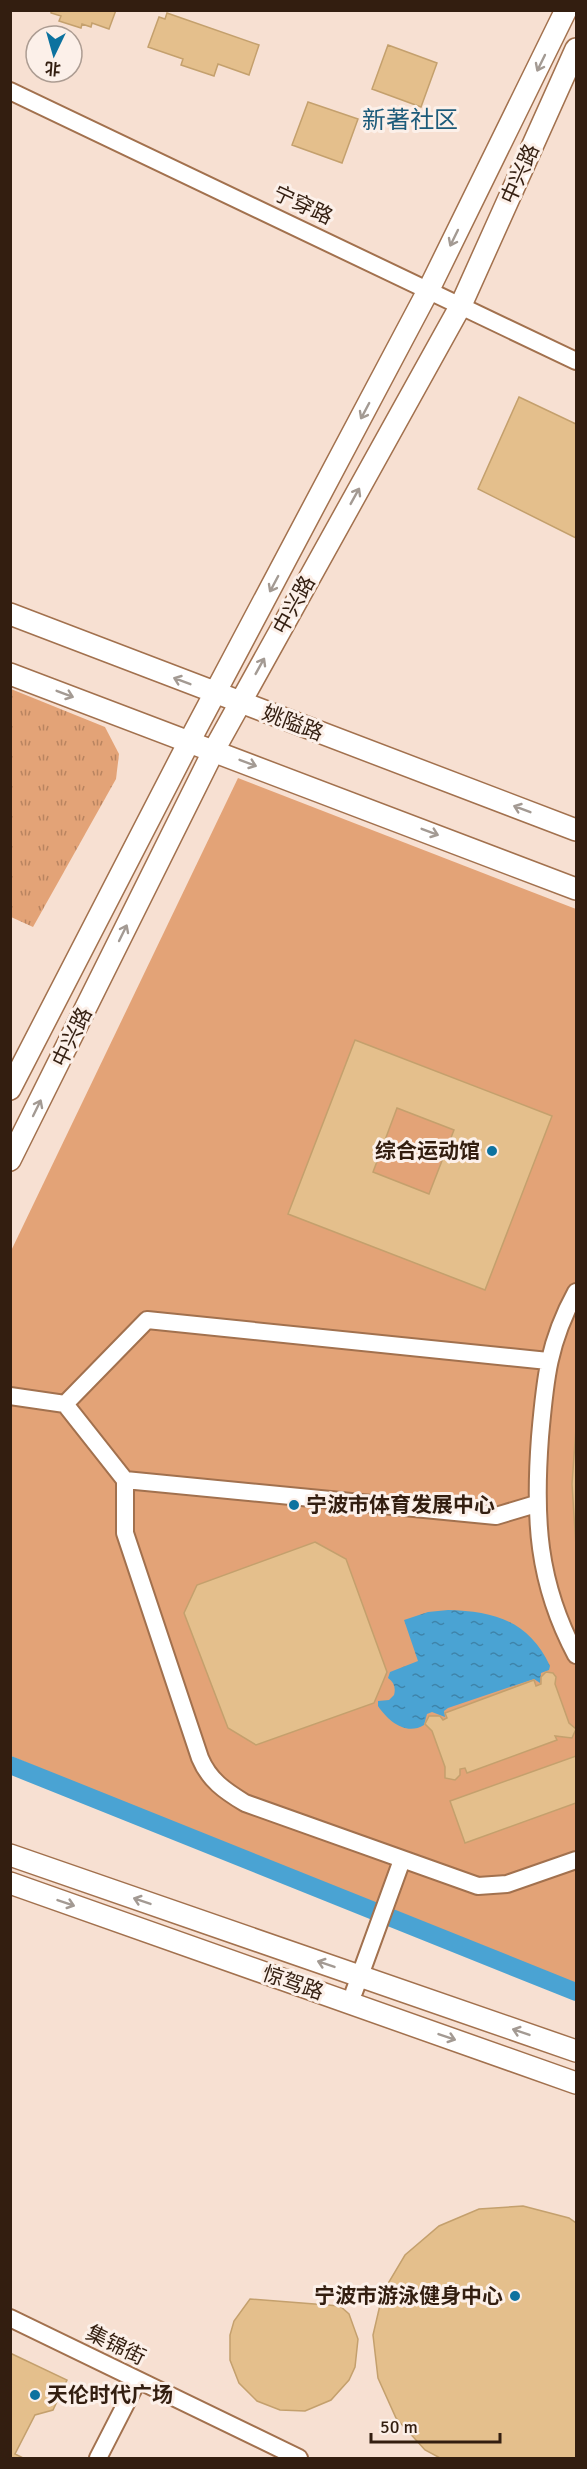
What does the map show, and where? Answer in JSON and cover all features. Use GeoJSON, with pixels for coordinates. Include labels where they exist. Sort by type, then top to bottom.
{"type":"FeatureCollection","features":[{"type":"Feature","properties":{"kind":"main road","name":"中兴路"},"geometry":{"type":"LineString","coordinates":[[10,1089],[189,742],[216,695],[429,289],[566,10]]}},
{"type":"Feature","properties":{"kind":"main road","name":"中兴路"},"geometry":{"type":"LineString","coordinates":[[10,1160],[214,750],[461,304],[576,49]]}},
{"type":"Feature","properties":{"kind":"main road","name":"姚隘路"},"geometry":{"type":"LineString","coordinates":[[10,614],[216,695],[576,830]]}},
{"type":"Feature","properties":{"kind":"main road"},"geometry":{"type":"LineString","coordinates":[[10,674],[576,889]]}},
{"type":"Feature","properties":{"kind":"main road","name":"惊驾路"},"geometry":{"type":"LineString","coordinates":[[10,1855],[576,2051]]}},
{"type":"Feature","properties":{"kind":"main road","name":"惊驾路"},"geometry":{"type":"LineString","coordinates":[[10,1883],[576,2083]]}},
{"type":"Feature","properties":{"kind":"street","name":"宁穿路"},"geometry":{"type":"LineString","coordinates":[[10,91],[461,304],[576,361]]}},
{"type":"Feature","properties":{"kind":"street"},"geometry":{"type":"LineString","coordinates":[[576,1292],[558,1326],[548,1361],[536,1504],[537,1528],[548,1584],[563,1629],[576,1655]]}},
{"type":"Feature","properties":{"kind":"street"},"geometry":{"type":"LineString","coordinates":[[65,1404],[147,1320],[548,1361]]}},
{"type":"Feature","properties":{"kind":"street"},"geometry":{"type":"LineString","coordinates":[[10,1396],[65,1404],[125,1480],[125,1533],[207,1774],[226,1792],[245,1803],[478,1886],[507,1884],[576,1860]]}},
{"type":"Feature","properties":{"kind":"street"},"geometry":{"type":"LineString","coordinates":[[125,1480],[496,1516],[536,1504]]}},
{"type":"Feature","properties":{"kind":"street"},"geometry":{"type":"LineString","coordinates":[[354,1992],[402,1860]]}},
{"type":"Feature","properties":{"kind":"street","name":"集锦街"},"geometry":{"type":"LineString","coordinates":[[10,2318],[299,2458]]}},
{"type":"Feature","properties":{"kind":"street"},"geometry":{"type":"LineString","coordinates":[[98,2458],[138,2380]]}},
{"type":"Feature","properties":{"kind":"green space"},"geometry":{"type":"Polygon","coordinates":[[[11,689],[105,727],[119,754],[116,779],[33,927],[11,917],[11,689]]]}},
{"type":"Feature","properties":{"kind":"green space","name":"宁波市体育发展中心"},"geometry":{"type":"Polygon","coordinates":[[[238,778],[576,909],[576,1995],[11,1756],[10,1253],[238,778]]]}},
{"type":"Feature","properties":{"kind":"water"},"geometry":{"type":"Polygon","coordinates":[[[448,1610],[495,1616],[521,1629],[532,1638],[541,1651],[550,1666],[549,1670],[541,1673],[540,1683],[534,1679],[448,1708],[444,1711],[445,1717],[432,1712],[427,1714],[424,1725],[411,1729],[404,1728],[387,1717],[378,1706],[378,1701],[389,1700],[394,1695],[394,1685],[388,1678],[390,1672],[418,1661],[404,1620],[428,1612],[448,1610]]]}},
{"type":"Feature","properties":{"kind":"building"},"geometry":{"type":"Polygon","coordinates":[[[51,10],[116,10],[109,29],[92,23],[91,27],[84,24],[68,24],[59,21],[61,16],[51,13],[51,10]]]}},
{"type":"Feature","properties":{"kind":"building"},"geometry":{"type":"Polygon","coordinates":[[[167,13],[259,45],[249,75],[218,64],[214,76],[181,65],[183,59],[148,47],[159,17],[165,19],[167,13]]]}},
{"type":"Feature","properties":{"kind":"building"},"geometry":{"type":"Polygon","coordinates":[[[388,45],[437,63],[421,107],[372,89],[388,45]]]}},
{"type":"Feature","properties":{"kind":"building"},"geometry":{"type":"Polygon","coordinates":[[[308,102],[358,119],[342,163],[292,145],[308,102]]]}},
{"type":"Feature","properties":{"kind":"building"},"geometry":{"type":"Polygon","coordinates":[[[519,397],[576,424],[576,538],[478,489],[519,397]]]}},
{"type":"Feature","properties":{"kind":"building","name":"综合运动馆"},"geometry":{"type":"Polygon","coordinates":[[[355,1040],[552,1116],[485,1290],[288,1214],[355,1040]],[[397,1108],[373,1172],[429,1194],[454,1130],[397,1108]]]}},
{"type":"Feature","properties":{"kind":"building"},"geometry":{"type":"Polygon","coordinates":[[[576,1428],[576,1546],[572,1484],[576,1428]]]}},
{"type":"Feature","properties":{"kind":"building"},"geometry":{"type":"Polygon","coordinates":[[[315,1542],[346,1559],[387,1672],[374,1703],[256,1745],[228,1728],[184,1613],[197,1585],[315,1542]]]}},
{"type":"Feature","properties":{"kind":"building"},"geometry":{"type":"Polygon","coordinates":[[[546,1672],[553,1673],[556,1677],[555,1684],[569,1723],[576,1729],[572,1738],[555,1736],[557,1740],[467,1773],[465,1768],[460,1769],[460,1775],[455,1780],[445,1778],[445,1767],[432,1731],[425,1724],[429,1716],[440,1716],[443,1720],[447,1718],[445,1713],[534,1680],[536,1686],[541,1684],[541,1677],[546,1672]]]}},
{"type":"Feature","properties":{"kind":"building"},"geometry":{"type":"Polygon","coordinates":[[[576,1756],[576,1803],[465,1843],[450,1801],[576,1756]]]}},
{"type":"Feature","properties":{"kind":"building"},"geometry":{"type":"Polygon","coordinates":[[[523,2206],[569,2218],[576,2223],[576,2458],[440,2458],[425,2450],[396,2418],[378,2378],[373,2335],[383,2292],[405,2255],[439,2226],[479,2209],[523,2206]]]}},
{"type":"Feature","properties":{"kind":"building"},"geometry":{"type":"Polygon","coordinates":[[[250,2299],[340,2306],[349,2314],[358,2339],[355,2367],[349,2380],[331,2400],[305,2411],[280,2410],[257,2401],[239,2383],[230,2360],[230,2335],[234,2321],[250,2299]]]}},
{"type":"Feature","properties":{"kind":"building","name":"天伦时代广场"},"geometry":{"type":"Polygon","coordinates":[[[10,2353],[67,2380],[53,2410],[35,2415],[15,2454],[23,2458],[10,2458],[10,2353]]]}},
{"type":"Feature","properties":{"kind":"waterway"},"geometry":{"type":"LineString","coordinates":[[10,1765],[576,1992]]}},
{"type":"Feature","properties":{"kind":"place","name":"综合运动馆"},"geometry":{"type":"Point","coordinates":[492,1151]}},
{"type":"Feature","properties":{"kind":"place","name":"宁波市体育发展中心"},"geometry":{"type":"Point","coordinates":[294,1505]}},
{"type":"Feature","properties":{"kind":"place","name":"宁波市游泳健身中心"},"geometry":{"type":"Point","coordinates":[515,2296]}},
{"type":"Feature","properties":{"kind":"place","name":"天伦时代广场"},"geometry":{"type":"Point","coordinates":[35,2395]}},
{"type":"Feature","properties":{"kind":"district","name":"新著社区"},"geometry":{"type":"Point","coordinates":[410,120]}}]}
